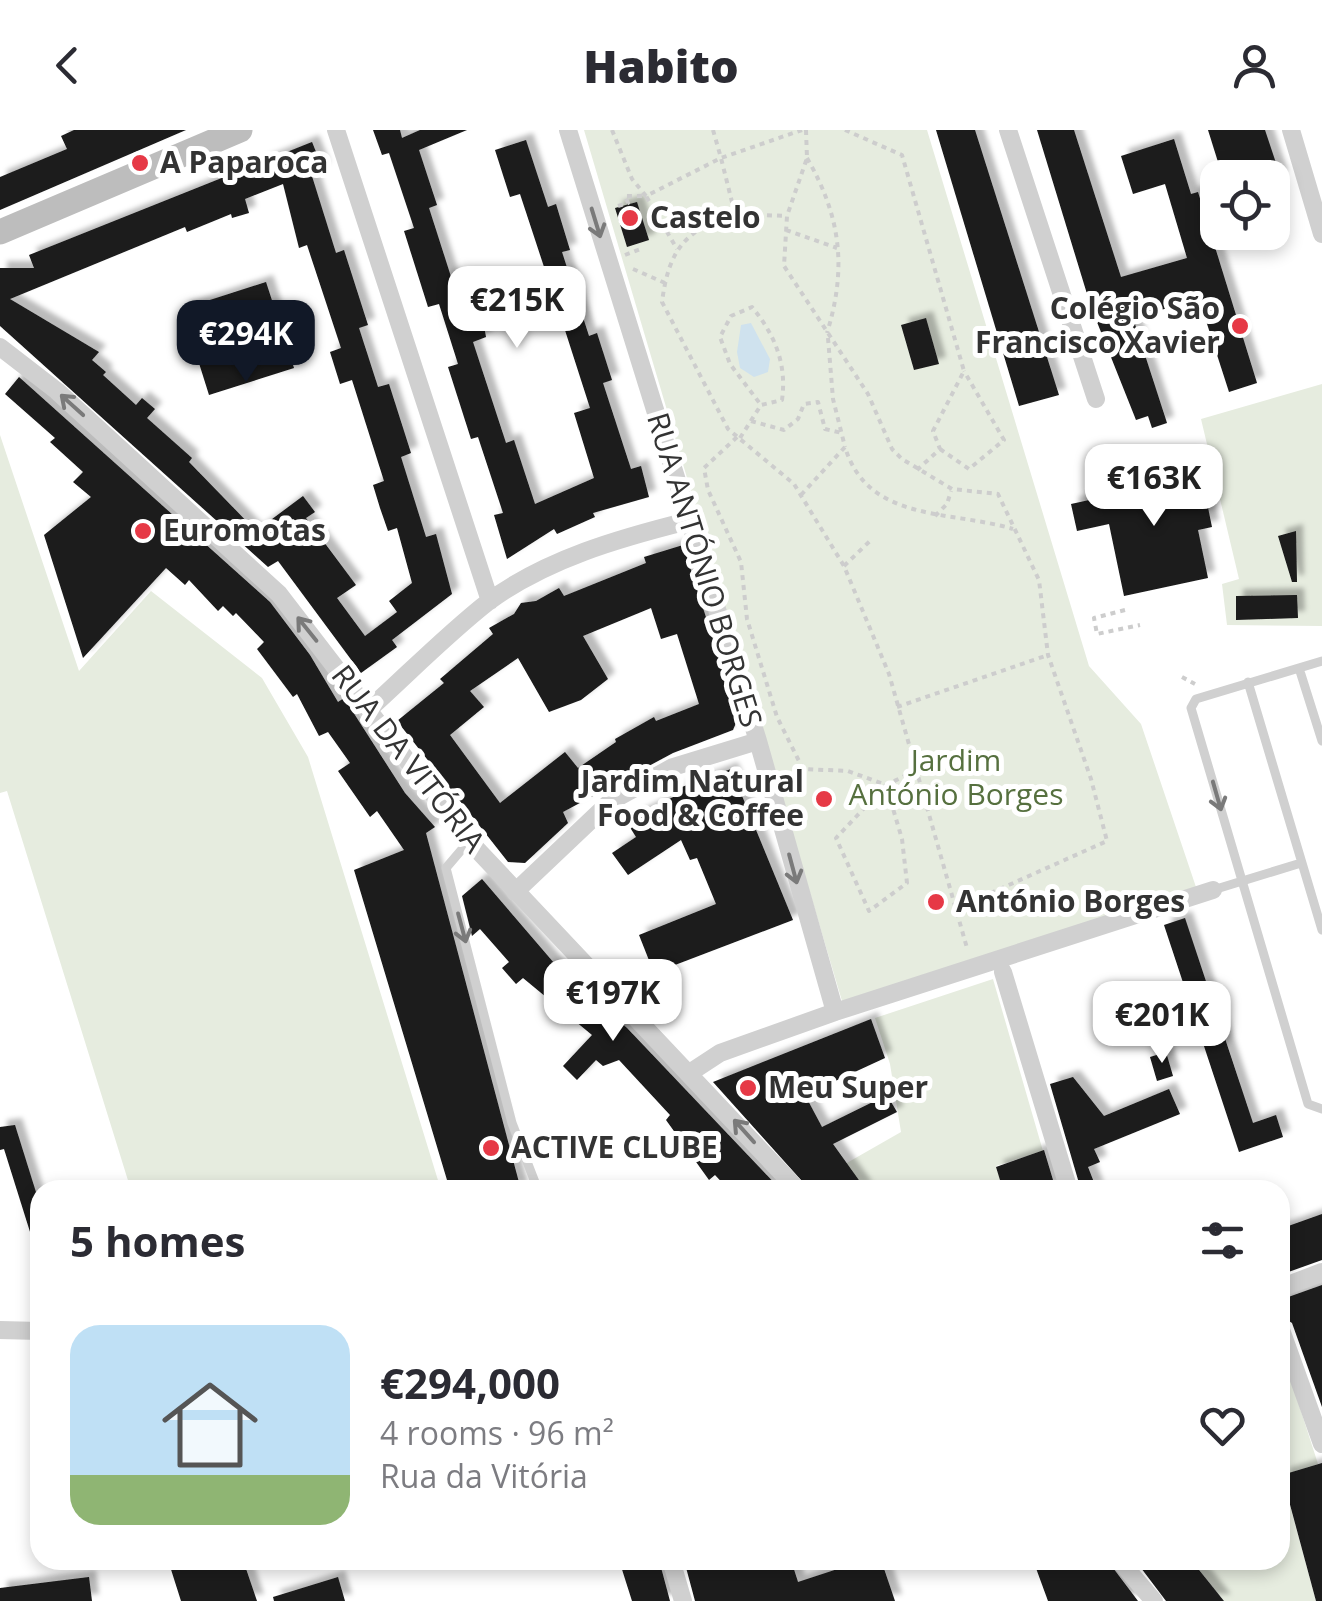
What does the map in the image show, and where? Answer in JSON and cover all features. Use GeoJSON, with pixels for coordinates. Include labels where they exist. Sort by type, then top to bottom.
{"type":"FeatureCollection","features":[{"type":"Feature","properties":{"kind":"main road"},"geometry":{"type":"LineString","coordinates":[[0,232],[240,130]]}},
{"type":"Feature","properties":{"kind":"street"},"geometry":{"type":"LineString","coordinates":[[336,130],[490,601]]}},
{"type":"Feature","properties":{"kind":"street","name":"RUA ANTÓNIO BORGES"},"geometry":{"type":"LineString","coordinates":[[568,130],[758,741],[836,1012]]}},
{"type":"Feature","properties":{"kind":"street"},"geometry":{"type":"LineString","coordinates":[[1008,130],[1096,399]]}},
{"type":"Feature","properties":{"kind":"street"},"geometry":{"type":"LineString","coordinates":[[1291,130],[1322,234]]}},
{"type":"Feature","properties":{"kind":"street","name":"RUA DA VITÓRIA"},"geometry":{"type":"LineString","coordinates":[[0,346],[57,391],[279,594],[469,841],[789,1180]]}},
{"type":"Feature","properties":{"kind":"street"},"geometry":{"type":"LineString","coordinates":[[368,711],[490,601],[552,566],[618,539],[688,520]]}},
{"type":"Feature","properties":{"kind":"street"},"geometry":{"type":"LineString","coordinates":[[515,892],[611,801],[673,767],[758,741]]}},
{"type":"Feature","properties":{"kind":"street"},"geometry":{"type":"LineString","coordinates":[[691,1072],[720,1053],[973,964],[1213,890]]}},
{"type":"Feature","properties":{"kind":"street"},"geometry":{"type":"LineString","coordinates":[[1003,972],[1066,1180]]}},
{"type":"Feature","properties":{"kind":"street"},"geometry":{"type":"LineString","coordinates":[[1290,1284],[1322,1272]]}},
{"type":"Feature","properties":{"kind":"street"},"geometry":{"type":"LineString","coordinates":[[0,1330],[30,1331]]}},
{"type":"Feature","properties":{"kind":"street"},"geometry":{"type":"LineString","coordinates":[[1290,1355],[1322,1444]]}},
{"type":"Feature","properties":{"kind":"street"},"geometry":{"type":"LineString","coordinates":[[673,1570],[683,1601]]}},
{"type":"Feature","properties":{"kind":"street"},"geometry":{"type":"LineString","coordinates":[[1128,1570],[1154,1601]]}},
{"type":"Feature","properties":{"kind":"lane"},"geometry":{"type":"LineString","coordinates":[[1322,662],[1196,699],[1191,708],[1308,1104],[1322,1109]]}},
{"type":"Feature","properties":{"kind":"lane"},"geometry":{"type":"LineString","coordinates":[[1300,668],[1322,741]]}},
{"type":"Feature","properties":{"kind":"lane"},"geometry":{"type":"LineString","coordinates":[[1248,682],[1322,930]]}},
{"type":"Feature","properties":{"kind":"lane"},"geometry":{"type":"LineString","coordinates":[[469,841],[446,868],[512,1123],[534,1180]]}},
{"type":"Feature","properties":{"kind":"lane"},"geometry":{"type":"LineString","coordinates":[[1213,890],[1300,862]]}},
{"type":"Feature","properties":{"kind":"path"},"geometry":{"type":"LineString","coordinates":[[612,130],[632,178],[677,249]]}},
{"type":"Feature","properties":{"kind":"path"},"geometry":{"type":"LineString","coordinates":[[713,130],[735,214]]}},
{"type":"Feature","properties":{"kind":"path"},"geometry":{"type":"LineString","coordinates":[[618,206],[628,203],[626,196],[646,196],[721,158],[804,130],[807,158],[834,212],[840,289],[827,336],[842,434],[852,469],[886,502],[935,516],[977,518],[1014,529]]}},
{"type":"Feature","properties":{"kind":"path"},"geometry":{"type":"LineString","coordinates":[[846,130],[902,156],[964,372],[1004,440],[969,468],[940,450],[933,431],[964,372]]}},
{"type":"Feature","properties":{"kind":"path"},"geometry":{"type":"LineString","coordinates":[[807,158],[787,216],[784,266],[868,394],[892,450],[916,470],[952,489],[998,494],[1039,580],[1048,655],[1092,779],[1107,841],[953,910]]}},
{"type":"Feature","properties":{"kind":"path"},"geometry":{"type":"LineString","coordinates":[[787,216],[735,214],[702,225],[677,249],[662,302],[728,430],[801,494],[844,566],[879,646],[953,910],[973,964]]}},
{"type":"Feature","properties":{"kind":"path"},"geometry":{"type":"LineString","coordinates":[[786,230],[837,248]]}},
{"type":"Feature","properties":{"kind":"path"},"geometry":{"type":"LineString","coordinates":[[643,248],[626,253],[623,261],[644,278],[665,283]]}},
{"type":"Feature","properties":{"kind":"path"},"geometry":{"type":"LineString","coordinates":[[760,405],[730,364],[720,337],[731,316],[752,307],[771,330],[785,377],[782,400],[760,405],[738,438],[704,468],[708,490],[741,562],[747,619],[778,718],[803,769],[848,771],[886,785]]}},
{"type":"Feature","properties":{"kind":"path"},"geometry":{"type":"LineString","coordinates":[[751,420],[784,430],[798,420],[804,404],[818,402],[825,430],[842,434]]}},
{"type":"Feature","properties":{"kind":"path"},"geometry":{"type":"LineString","coordinates":[[801,494],[845,447]]}},
{"type":"Feature","properties":{"kind":"path"},"geometry":{"type":"LineString","coordinates":[[916,470],[940,450]]}},
{"type":"Feature","properties":{"kind":"path"},"geometry":{"type":"LineString","coordinates":[[935,516],[947,504],[952,489]]}},
{"type":"Feature","properties":{"kind":"path"},"geometry":{"type":"LineString","coordinates":[[844,566],[872,540]]}},
{"type":"Feature","properties":{"kind":"path"},"geometry":{"type":"LineString","coordinates":[[1125,610],[1094,618],[1098,634],[1140,625]]}},
{"type":"Feature","properties":{"kind":"path"},"geometry":{"type":"LineString","coordinates":[[897,707],[1048,655]]}},
{"type":"Feature","properties":{"kind":"path"},"geometry":{"type":"LineString","coordinates":[[886,785],[902,839],[908,883],[869,911],[836,838],[886,785],[914,772]]}},
{"type":"Feature","properties":{"kind":"green space","name":"Jardim António Borges"},"geometry":{"type":"Polygon","coordinates":[[[584,130],[927,130],[1089,666],[1141,724],[1197,890],[842,1001],[584,130]]]}},
{"type":"Feature","properties":{"kind":"green space"},"geometry":{"type":"Polygon","coordinates":[[[1322,384],[1322,626],[1227,625],[1222,584],[1239,579],[1201,419],[1322,384]]]}},
{"type":"Feature","properties":{"kind":"green space"},"geometry":{"type":"Polygon","coordinates":[[[0,435],[79,671],[151,591],[262,678],[308,757],[438,1180],[128,1180],[7,791],[0,793],[0,435]]]}},
{"type":"Feature","properties":{"kind":"green space"},"geometry":{"type":"Polygon","coordinates":[[[993,979],[1043,1151],[996,1166],[1000,1180],[858,1180],[845,1164],[901,1132],[890,1064],[875,1018],[993,979]]]}},
{"type":"Feature","properties":{"kind":"green space"},"geometry":{"type":"Polygon","coordinates":[[[1290,1377],[1318,1464],[1290,1473],[1290,1377]]]}},
{"type":"Feature","properties":{"kind":"green space"},"geometry":{"type":"Polygon","coordinates":[[[1290,1505],[1316,1601],[1224,1601],[1199,1570],[1290,1570],[1290,1505]]]}},
{"type":"Feature","properties":{"kind":"water"},"geometry":{"type":"Polygon","coordinates":[[[751,323],[770,359],[768,372],[754,377],[740,368],[737,352],[741,325],[751,323]]]}},
{"type":"Feature","properties":{"kind":"building"},"geometry":{"type":"Polygon","coordinates":[[[74,130],[186,130],[0,210],[0,177],[67,149],[61,136],[74,130]]]}},
{"type":"Feature","properties":{"kind":"building"},"geometry":{"type":"Polygon","coordinates":[[[373,130],[400,130],[402,138],[420,130],[467,130],[419,150],[437,205],[429,208],[462,311],[480,305],[486,337],[473,342],[506,443],[514,440],[535,504],[594,478],[574,413],[590,408],[563,324],[554,327],[538,279],[547,276],[520,194],[510,197],[495,150],[526,140],[548,207],[556,204],[570,250],[562,252],[589,336],[597,333],[612,380],[603,383],[631,469],[641,466],[649,497],[593,513],[595,517],[557,534],[554,529],[507,559],[494,515],[503,513],[478,437],[471,439],[448,367],[458,364],[439,304],[428,307],[404,231],[414,228],[389,153],[382,155],[373,130]]]}},
{"type":"Feature","properties":{"kind":"building"},"geometry":{"type":"Polygon","coordinates":[[[936,130],[975,130],[1059,395],[1019,406],[936,130]]]}},
{"type":"Feature","properties":{"kind":"building"},"geometry":{"type":"Polygon","coordinates":[[[1037,130],[1074,130],[1121,277],[1187,258],[1165,184],[1133,194],[1121,156],[1174,139],[1191,194],[1198,192],[1200,198],[1200,250],[1216,250],[1257,383],[1229,392],[1199,299],[1133,318],[1167,423],[1152,428],[1148,416],[1136,420],[1091,307],[1037,130]]]}},
{"type":"Feature","properties":{"kind":"building"},"geometry":{"type":"Polygon","coordinates":[[[1208,130],[1265,130],[1275,160],[1217,160],[1208,130]]]}},
{"type":"Feature","properties":{"kind":"building"},"geometry":{"type":"Polygon","coordinates":[[[312,142],[323,169],[311,173],[336,253],[344,250],[368,325],[359,328],[378,387],[389,384],[411,453],[401,457],[426,537],[436,534],[452,594],[392,640],[397,647],[361,673],[278,561],[268,567],[0,326],[0,268],[34,268],[29,255],[312,142]],[[283,184],[245,199],[249,213],[232,218],[231,214],[187,232],[185,227],[10,299],[99,352],[92,360],[106,372],[103,375],[136,405],[142,398],[155,409],[147,418],[192,458],[189,462],[256,531],[303,496],[315,512],[306,518],[356,585],[337,598],[365,636],[397,612],[389,601],[412,583],[397,528],[388,531],[373,485],[384,481],[352,380],[340,384],[330,352],[341,348],[307,245],[299,248],[283,184]]]}},
{"type":"Feature","properties":{"kind":"building","name":"Castelo"},"geometry":{"type":"Polygon","coordinates":[[[637,202],[649,240],[627,247],[615,208],[637,202]]]}},
{"type":"Feature","properties":{"kind":"building"},"geometry":{"type":"Polygon","coordinates":[[[266,282],[294,368],[209,395],[182,309],[266,282]]]}},
{"type":"Feature","properties":{"kind":"building"},"geometry":{"type":"Polygon","coordinates":[[[926,318],[939,364],[914,370],[901,325],[926,318]]]}},
{"type":"Feature","properties":{"kind":"building"},"geometry":{"type":"Polygon","coordinates":[[[19,377],[270,602],[310,655],[338,702],[344,698],[405,793],[435,827],[426,833],[518,1180],[447,1180],[354,870],[404,850],[377,811],[370,817],[338,771],[350,763],[328,732],[319,736],[297,694],[293,697],[257,649],[264,642],[236,613],[233,616],[223,606],[218,611],[189,580],[185,585],[166,568],[83,658],[44,535],[91,497],[73,482],[83,472],[50,442],[55,438],[5,394],[19,377]]]}},
{"type":"Feature","properties":{"kind":"building"},"geometry":{"type":"Polygon","coordinates":[[[1199,464],[1212,527],[1198,530],[1208,578],[1124,596],[1109,524],[1077,531],[1071,504],[1149,487],[1147,475],[1199,464]]]}},
{"type":"Feature","properties":{"kind":"building"},"geometry":{"type":"Polygon","coordinates":[[[1296,531],[1297,582],[1292,582],[1278,536],[1296,531]]]}},
{"type":"Feature","properties":{"kind":"building"},"geometry":{"type":"Polygon","coordinates":[[[683,545],[738,718],[733,730],[673,753],[563,812],[568,823],[525,863],[508,862],[397,721],[444,683],[440,679],[493,634],[489,628],[514,614],[521,603],[536,601],[559,588],[564,596],[646,563],[644,557],[683,545]],[[651,608],[583,636],[608,679],[581,700],[549,712],[518,658],[470,691],[484,707],[450,735],[500,803],[565,752],[578,768],[615,739],[654,717],[656,721],[699,704],[677,634],[661,639],[651,608]]]}},
{"type":"Feature","properties":{"kind":"building"},"geometry":{"type":"Polygon","coordinates":[[[1297,595],[1298,618],[1236,620],[1236,596],[1297,595]]]}},
{"type":"Feature","properties":{"kind":"building"},"geometry":{"type":"Polygon","coordinates":[[[731,769],[793,920],[654,973],[639,935],[716,904],[697,858],[690,860],[681,840],[628,875],[612,853],[636,837],[626,821],[681,793],[679,788],[731,769]]]}},
{"type":"Feature","properties":{"kind":"building"},"geometry":{"type":"Polygon","coordinates":[[[482,879],[554,963],[627,1028],[771,1180],[720,1180],[715,1175],[709,1180],[666,1120],[670,1115],[619,1060],[603,1066],[596,1060],[577,1080],[563,1066],[592,1035],[523,978],[516,984],[502,968],[509,962],[480,929],[472,936],[462,896],[482,879]]]}},
{"type":"Feature","properties":{"kind":"building"},"geometry":{"type":"Polygon","coordinates":[[[1185,918],[1253,1123],[1276,1115],[1283,1137],[1239,1152],[1164,925],[1185,918]]]}},
{"type":"Feature","properties":{"kind":"building"},"geometry":{"type":"Polygon","coordinates":[[[871,1019],[885,1058],[805,1095],[822,1127],[887,1095],[897,1112],[833,1144],[859,1180],[801,1180],[713,1082],[871,1019]]]}},
{"type":"Feature","properties":{"kind":"building"},"geometry":{"type":"Polygon","coordinates":[[[1166,1052],[1173,1076],[1157,1081],[1150,1057],[1166,1052]]]}},
{"type":"Feature","properties":{"kind":"building"},"geometry":{"type":"Polygon","coordinates":[[[1073,1077],[1104,1116],[1169,1089],[1180,1114],[1094,1149],[1100,1162],[1088,1167],[1093,1180],[1078,1180],[1050,1084],[1073,1077]]]}},
{"type":"Feature","properties":{"kind":"building"},"geometry":{"type":"Polygon","coordinates":[[[15,1125],[32,1180],[30,1232],[4,1149],[0,1150],[0,1127],[15,1125]]]}},
{"type":"Feature","properties":{"kind":"building"},"geometry":{"type":"Polygon","coordinates":[[[1044,1150],[1053,1180],[1000,1180],[996,1167],[1044,1150]]]}},
{"type":"Feature","properties":{"kind":"building"},"geometry":{"type":"Polygon","coordinates":[[[1322,1214],[1322,1260],[1290,1271],[1290,1225],[1322,1214]]]}},
{"type":"Feature","properties":{"kind":"building"},"geometry":{"type":"Polygon","coordinates":[[[1322,1285],[1322,1407],[1290,1322],[1290,1296],[1322,1285]]]}},
{"type":"Feature","properties":{"kind":"building"},"geometry":{"type":"Polygon","coordinates":[[[1322,1463],[1322,1601],[1316,1601],[1290,1505],[1290,1473],[1322,1463]]]}},
{"type":"Feature","properties":{"kind":"building"},"geometry":{"type":"Polygon","coordinates":[[[171,1570],[246,1570],[257,1601],[181,1601],[171,1570]]]}},
{"type":"Feature","properties":{"kind":"building"},"geometry":{"type":"Polygon","coordinates":[[[622,1570],[662,1570],[670,1601],[632,1601],[622,1570]]]}},
{"type":"Feature","properties":{"kind":"building"},"geometry":{"type":"Polygon","coordinates":[[[687,1570],[794,1570],[798,1582],[835,1570],[884,1570],[895,1601],[695,1601],[687,1570]]]}},
{"type":"Feature","properties":{"kind":"building"},"geometry":{"type":"Polygon","coordinates":[[[1037,1570],[1115,1570],[1138,1601],[1048,1601],[1037,1570]]]}},
{"type":"Feature","properties":{"kind":"building"},"geometry":{"type":"Polygon","coordinates":[[[1143,1570],[1199,1570],[1224,1601],[1166,1601],[1143,1570]]]}},
{"type":"Feature","properties":{"kind":"building"},"geometry":{"type":"Polygon","coordinates":[[[89,1577],[92,1601],[0,1601],[0,1588],[89,1577]]]}},
{"type":"Feature","properties":{"kind":"building"},"geometry":{"type":"Polygon","coordinates":[[[338,1577],[345,1601],[274,1601],[273,1597],[338,1577]]]}},
{"type":"Feature","properties":{"kind":"place","name":"A Paparoca"},"geometry":{"type":"Point","coordinates":[140,163]}},
{"type":"Feature","properties":{"kind":"place","name":"Castelo"},"geometry":{"type":"Point","coordinates":[630,218]}},
{"type":"Feature","properties":{"kind":"place","name":"Colégio São Francisco Xavier"},"geometry":{"type":"Point","coordinates":[1240,326]}},
{"type":"Feature","properties":{"kind":"place","name":"Euromotas"},"geometry":{"type":"Point","coordinates":[143,531]}},
{"type":"Feature","properties":{"kind":"place","name":"Jardim Natural Food & Coffee"},"geometry":{"type":"Point","coordinates":[824,799]}},
{"type":"Feature","properties":{"kind":"place","name":"António Borges"},"geometry":{"type":"Point","coordinates":[936,902]}},
{"type":"Feature","properties":{"kind":"place","name":"Meu Super"},"geometry":{"type":"Point","coordinates":[748,1088]}},
{"type":"Feature","properties":{"kind":"place","name":"ACTIVE CLUBE"},"geometry":{"type":"Point","coordinates":[491,1148]}}]}
